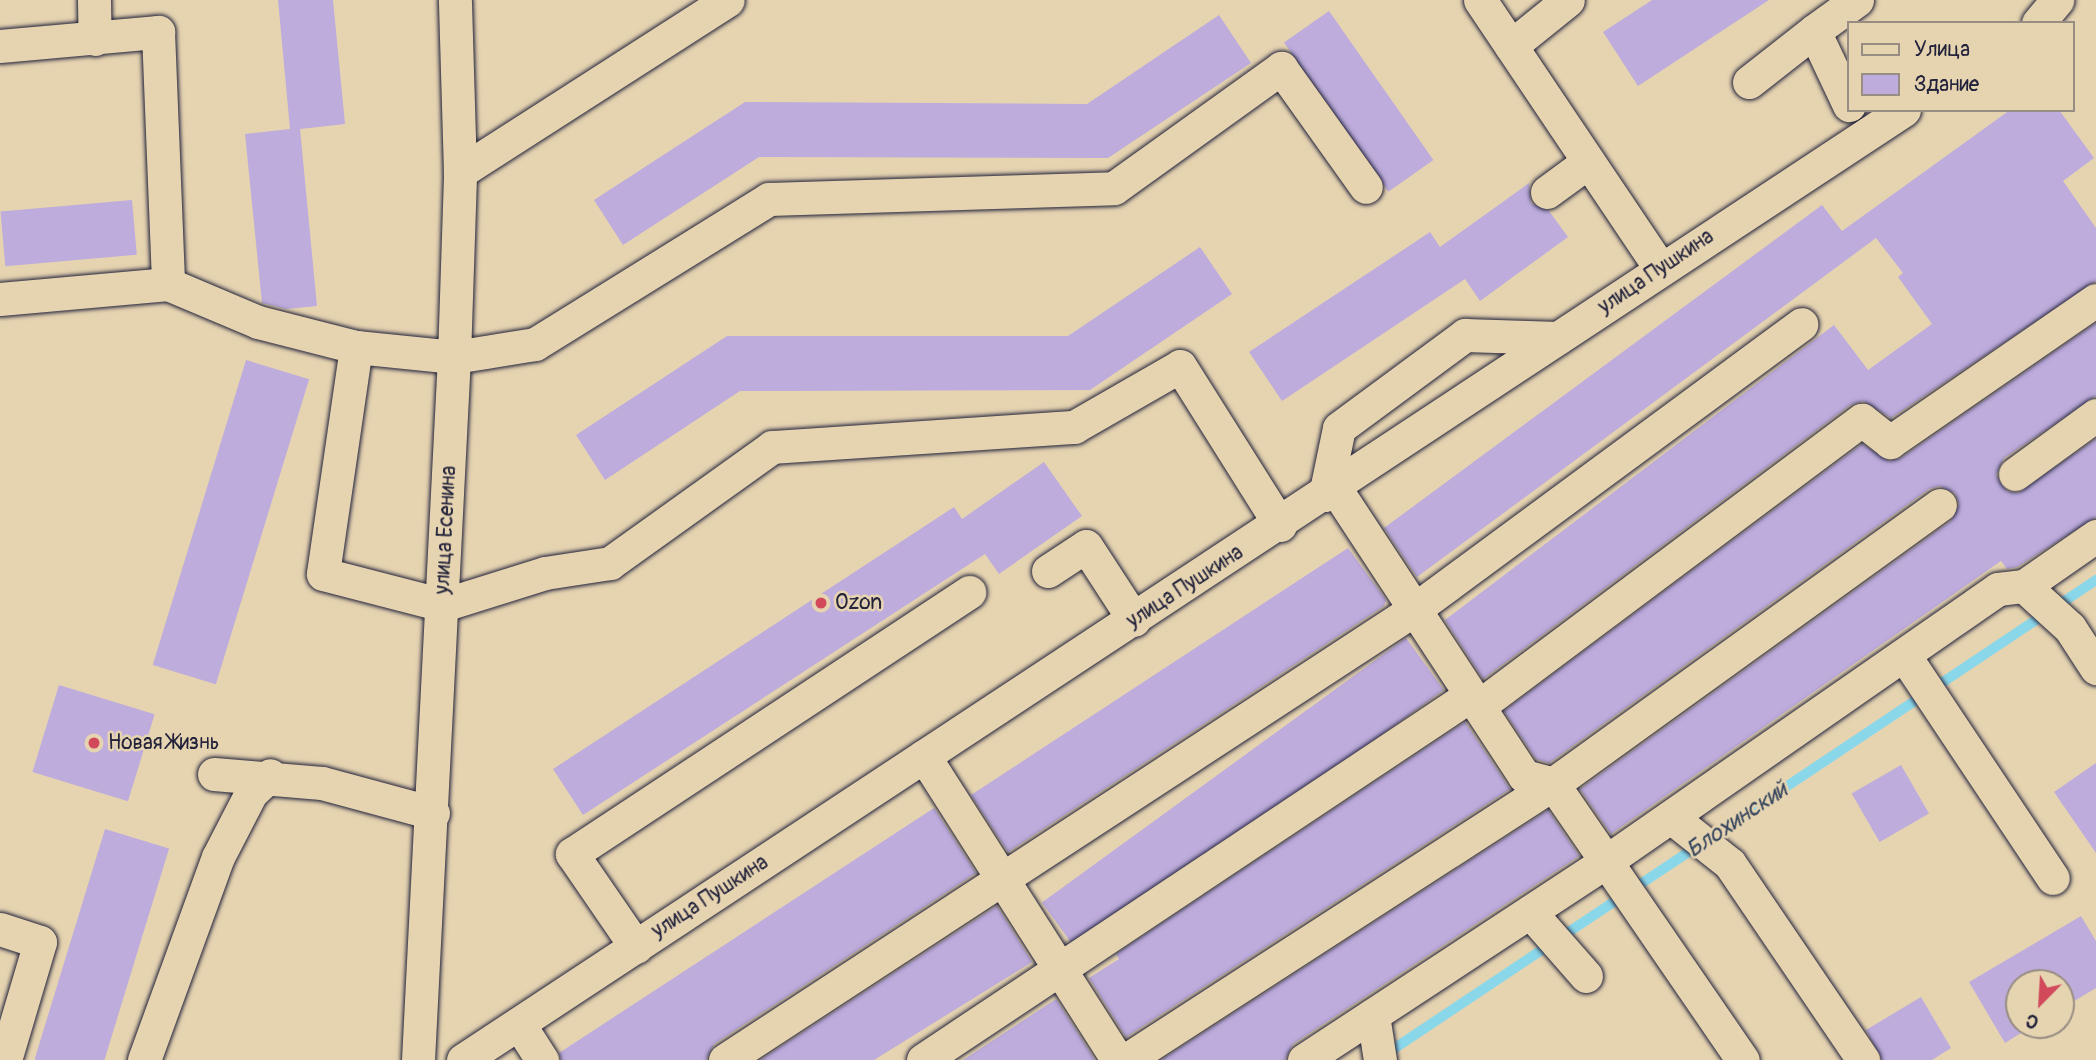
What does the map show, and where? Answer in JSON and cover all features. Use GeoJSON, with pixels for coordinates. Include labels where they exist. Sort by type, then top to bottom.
{"type":"FeatureCollection","features":[{"type":"Feature","properties":{"kind":"street"},"geometry":{"type":"LineString","coordinates":[[94,0],[95,39]]}},
{"type":"Feature","properties":{"kind":"street","name":"улица Есенина"},"geometry":{"type":"LineString","coordinates":[[418,1060],[433,813],[454,357],[460,172],[455,0]]}},
{"type":"Feature","properties":{"kind":"street"},"geometry":{"type":"LineString","coordinates":[[460,172],[728,0]]}},
{"type":"Feature","properties":{"kind":"street"},"geometry":{"type":"LineString","coordinates":[[1480,0],[1660,268]]}},
{"type":"Feature","properties":{"kind":"street"},"geometry":{"type":"LineString","coordinates":[[1511,46],[1568,0]]}},
{"type":"Feature","properties":{"kind":"street"},"geometry":{"type":"LineString","coordinates":[[1749,82],[1857,0]]}},
{"type":"Feature","properties":{"kind":"street"},"geometry":{"type":"LineString","coordinates":[[2040,21],[2057,0]]}},
{"type":"Feature","properties":{"kind":"street"},"geometry":{"type":"LineString","coordinates":[[1814,31],[1848,102]]}},
{"type":"Feature","properties":{"kind":"street"},"geometry":{"type":"LineString","coordinates":[[0,46],[158,32],[168,284]]}},
{"type":"Feature","properties":{"kind":"street"},"geometry":{"type":"LineString","coordinates":[[0,299],[168,284],[258,322],[356,347],[454,357],[535,344],[769,199],[1114,188],[1281,68],[1366,187]]}},
{"type":"Feature","properties":{"kind":"street","name":"улица Пушкина"},"geometry":{"type":"LineString","coordinates":[[463,1060],[1280,525],[1557,338],[1660,268],[1855,117],[1890,112]]}},
{"type":"Feature","properties":{"kind":"street"},"geometry":{"type":"LineString","coordinates":[[1547,192],[1588,162]]}},
{"type":"Feature","properties":{"kind":"street"},"geometry":{"type":"LineString","coordinates":[[923,1060],[1475,701],[1862,420],[1890,442],[2096,300]]}},
{"type":"Feature","properties":{"kind":"street"},"geometry":{"type":"LineString","coordinates":[[725,1060],[1415,609],[1801,324]]}},
{"type":"Feature","properties":{"kind":"street"},"geometry":{"type":"LineString","coordinates":[[1557,338],[1465,335],[1339,428],[1330,491],[1415,609],[1524,776],[1553,784],[1614,867],[1743,1060]]}},
{"type":"Feature","properties":{"kind":"street"},"geometry":{"type":"LineString","coordinates":[[356,347],[323,574],[443,605],[545,573],[610,563],[772,447],[1074,427],[1180,366],[1280,525]]}},
{"type":"Feature","properties":{"kind":"street"},"geometry":{"type":"LineString","coordinates":[[2015,474],[2096,415]]}},
{"type":"Feature","properties":{"kind":"street"},"geometry":{"type":"LineString","coordinates":[[1126,1060],[1553,784],[1940,505]]}},
{"type":"Feature","properties":{"kind":"street"},"geometry":{"type":"LineString","coordinates":[[2030,592],[2096,536]]}},
{"type":"Feature","properties":{"kind":"street"},"geometry":{"type":"LineString","coordinates":[[1048,571],[1086,546],[1134,620]]}},
{"type":"Feature","properties":{"kind":"street"},"geometry":{"type":"LineString","coordinates":[[1304,1060],[1376,1037],[1535,918],[1680,824],[1911,666],[1998,589],[2030,592],[2070,628],[2096,668]]}},
{"type":"Feature","properties":{"kind":"street"},"geometry":{"type":"LineString","coordinates":[[636,947],[572,854],[970,592]]}},
{"type":"Feature","properties":{"kind":"street"},"geometry":{"type":"LineString","coordinates":[[1911,666],[2053,878]]}},
{"type":"Feature","properties":{"kind":"street"},"geometry":{"type":"LineString","coordinates":[[924,756],[1118,1060]]}},
{"type":"Feature","properties":{"kind":"street"},"geometry":{"type":"LineString","coordinates":[[214,774],[270,775],[433,813]]}},
{"type":"Feature","properties":{"kind":"street"},"geometry":{"type":"LineString","coordinates":[[144,1060],[218,857],[251,793],[270,775]]}},
{"type":"Feature","properties":{"kind":"street"},"geometry":{"type":"LineString","coordinates":[[1680,824],[1730,864],[1863,1060]]}},
{"type":"Feature","properties":{"kind":"street"},"geometry":{"type":"LineString","coordinates":[[1535,918],[1577,966]]}},
{"type":"Feature","properties":{"kind":"street"},"geometry":{"type":"LineString","coordinates":[[0,929],[40,942],[5,1060]]}},
{"type":"Feature","properties":{"kind":"street"},"geometry":{"type":"LineString","coordinates":[[519,1024],[542,1060]]}},
{"type":"Feature","properties":{"kind":"building"},"geometry":{"type":"Polygon","coordinates":[[[278,0],[333,0],[345,124],[300,129],[317,306],[286,309],[262,303],[245,134],[290,129],[278,0]]]}},
{"type":"Feature","properties":{"kind":"building"},"geometry":{"type":"Polygon","coordinates":[[[1652,0],[1769,0],[1638,86],[1603,32],[1652,0]]]}},
{"type":"Feature","properties":{"kind":"building"},"geometry":{"type":"Polygon","coordinates":[[[1329,11],[1433,160],[1388,192],[1284,43],[1329,11]]]}},
{"type":"Feature","properties":{"kind":"building"},"geometry":{"type":"Polygon","coordinates":[[[1219,15],[1251,63],[1108,158],[759,157],[623,245],[594,200],[745,102],[1087,104],[1219,15]]]}},
{"type":"Feature","properties":{"kind":"building"},"geometry":{"type":"Polygon","coordinates":[[[2007,112],[2060,112],[2094,158],[2063,181],[2096,228],[2096,281],[1891,418],[1863,401],[1850,405],[1483,679],[1445,620],[1834,325],[1868,370],[1932,324],[1898,277],[1903,273],[1876,238],[1417,577],[1384,528],[1822,205],[1842,231],[2007,112]]]}},
{"type":"Feature","properties":{"kind":"building"},"geometry":{"type":"Polygon","coordinates":[[[1529,183],[1531,203],[1549,211],[1568,237],[1480,301],[1465,279],[1282,401],[1249,352],[1430,232],[1440,247],[1529,183]]]}},
{"type":"Feature","properties":{"kind":"building"},"geometry":{"type":"Polygon","coordinates":[[[132,200],[137,255],[5,266],[1,212],[132,200]]]}},
{"type":"Feature","properties":{"kind":"building"},"geometry":{"type":"Polygon","coordinates":[[[1200,247],[1232,294],[1090,390],[740,391],[605,480],[576,435],[727,336],[1068,336],[1200,247]]]}},
{"type":"Feature","properties":{"kind":"building"},"geometry":{"type":"Polygon","coordinates":[[[2096,323],[2096,396],[2004,458],[1996,475],[2007,491],[2018,493],[2096,439],[2096,517],[2017,567],[2007,569],[2001,561],[1611,834],[1580,789],[1951,521],[1959,504],[1955,493],[1939,486],[1929,489],[1549,763],[1536,759],[1504,711],[1862,444],[1889,461],[1901,458],[2096,323]]]}},
{"type":"Feature","properties":{"kind":"building"},"geometry":{"type":"Polygon","coordinates":[[[246,360],[309,379],[216,684],[153,665],[246,360]]]}},
{"type":"Feature","properties":{"kind":"building"},"geometry":{"type":"Polygon","coordinates":[[[1044,462],[1082,516],[999,574],[985,554],[583,815],[553,769],[954,507],[962,519],[1044,462]]]}},
{"type":"Feature","properties":{"kind":"building"},"geometry":{"type":"Polygon","coordinates":[[[1348,548],[1386,600],[1384,606],[1008,852],[971,795],[1348,548]]]}},
{"type":"Feature","properties":{"kind":"building"},"geometry":{"type":"Polygon","coordinates":[[[1406,638],[1444,690],[1080,954],[1042,903],[1406,638]]]}},
{"type":"Feature","properties":{"kind":"building","name":"Новая Жизнь"},"geometry":{"type":"Polygon","coordinates":[[[59,685],[155,714],[128,801],[32,772],[59,685]]]}},
{"type":"Feature","properties":{"kind":"building"},"geometry":{"type":"Polygon","coordinates":[[[1465,722],[1510,789],[1126,1037],[1089,978],[1119,959],[1116,954],[1465,722]]]}},
{"type":"Feature","properties":{"kind":"building"},"geometry":{"type":"Polygon","coordinates":[[[2096,763],[2096,853],[2054,792],[2096,763]]]}},
{"type":"Feature","properties":{"kind":"building"},"geometry":{"type":"Polygon","coordinates":[[[1901,765],[1929,813],[1880,842],[1852,794],[1901,765]]]}},
{"type":"Feature","properties":{"kind":"building"},"geometry":{"type":"Polygon","coordinates":[[[934,808],[976,873],[714,1044],[706,1060],[561,1060],[559,1053],[934,808]]]}},
{"type":"Feature","properties":{"kind":"building"},"geometry":{"type":"Polygon","coordinates":[[[1548,810],[1579,856],[1293,1044],[1285,1060],[1161,1060],[1548,810]]]}},
{"type":"Feature","properties":{"kind":"building"},"geometry":{"type":"Polygon","coordinates":[[[105,829],[169,849],[104,1060],[35,1059],[105,829]]]}},
{"type":"Feature","properties":{"kind":"building"},"geometry":{"type":"Polygon","coordinates":[[[997,906],[1032,962],[874,1060],[760,1060],[997,906]]]}},
{"type":"Feature","properties":{"kind":"building"},"geometry":{"type":"Polygon","coordinates":[[[2081,916],[2096,941],[2096,988],[2075,1001],[2075,969],[2005,969],[2005,1039],[2011,1039],[2005,1043],[1969,982],[2081,916]]]}},
{"type":"Feature","properties":{"kind":"building"},"geometry":{"type":"Polygon","coordinates":[[[1921,997],[1951,1048],[1932,1060],[1882,1060],[1866,1030],[1921,997]]]}},
{"type":"Feature","properties":{"kind":"building"},"geometry":{"type":"Polygon","coordinates":[[[1056,999],[1095,1060],[963,1060],[1056,999]]]}},
{"type":"Feature","properties":{"kind":"waterway","name":"Блохинский"},"geometry":{"type":"LineString","coordinates":[[1386,1054],[2096,580]]}},
{"type":"Feature","properties":{"kind":"place","name":"Ozon"},"geometry":{"type":"Point","coordinates":[821,603]}},
{"type":"Feature","properties":{"kind":"place","name":"Новая Жизнь"},"geometry":{"type":"Point","coordinates":[94,743]}}]}
